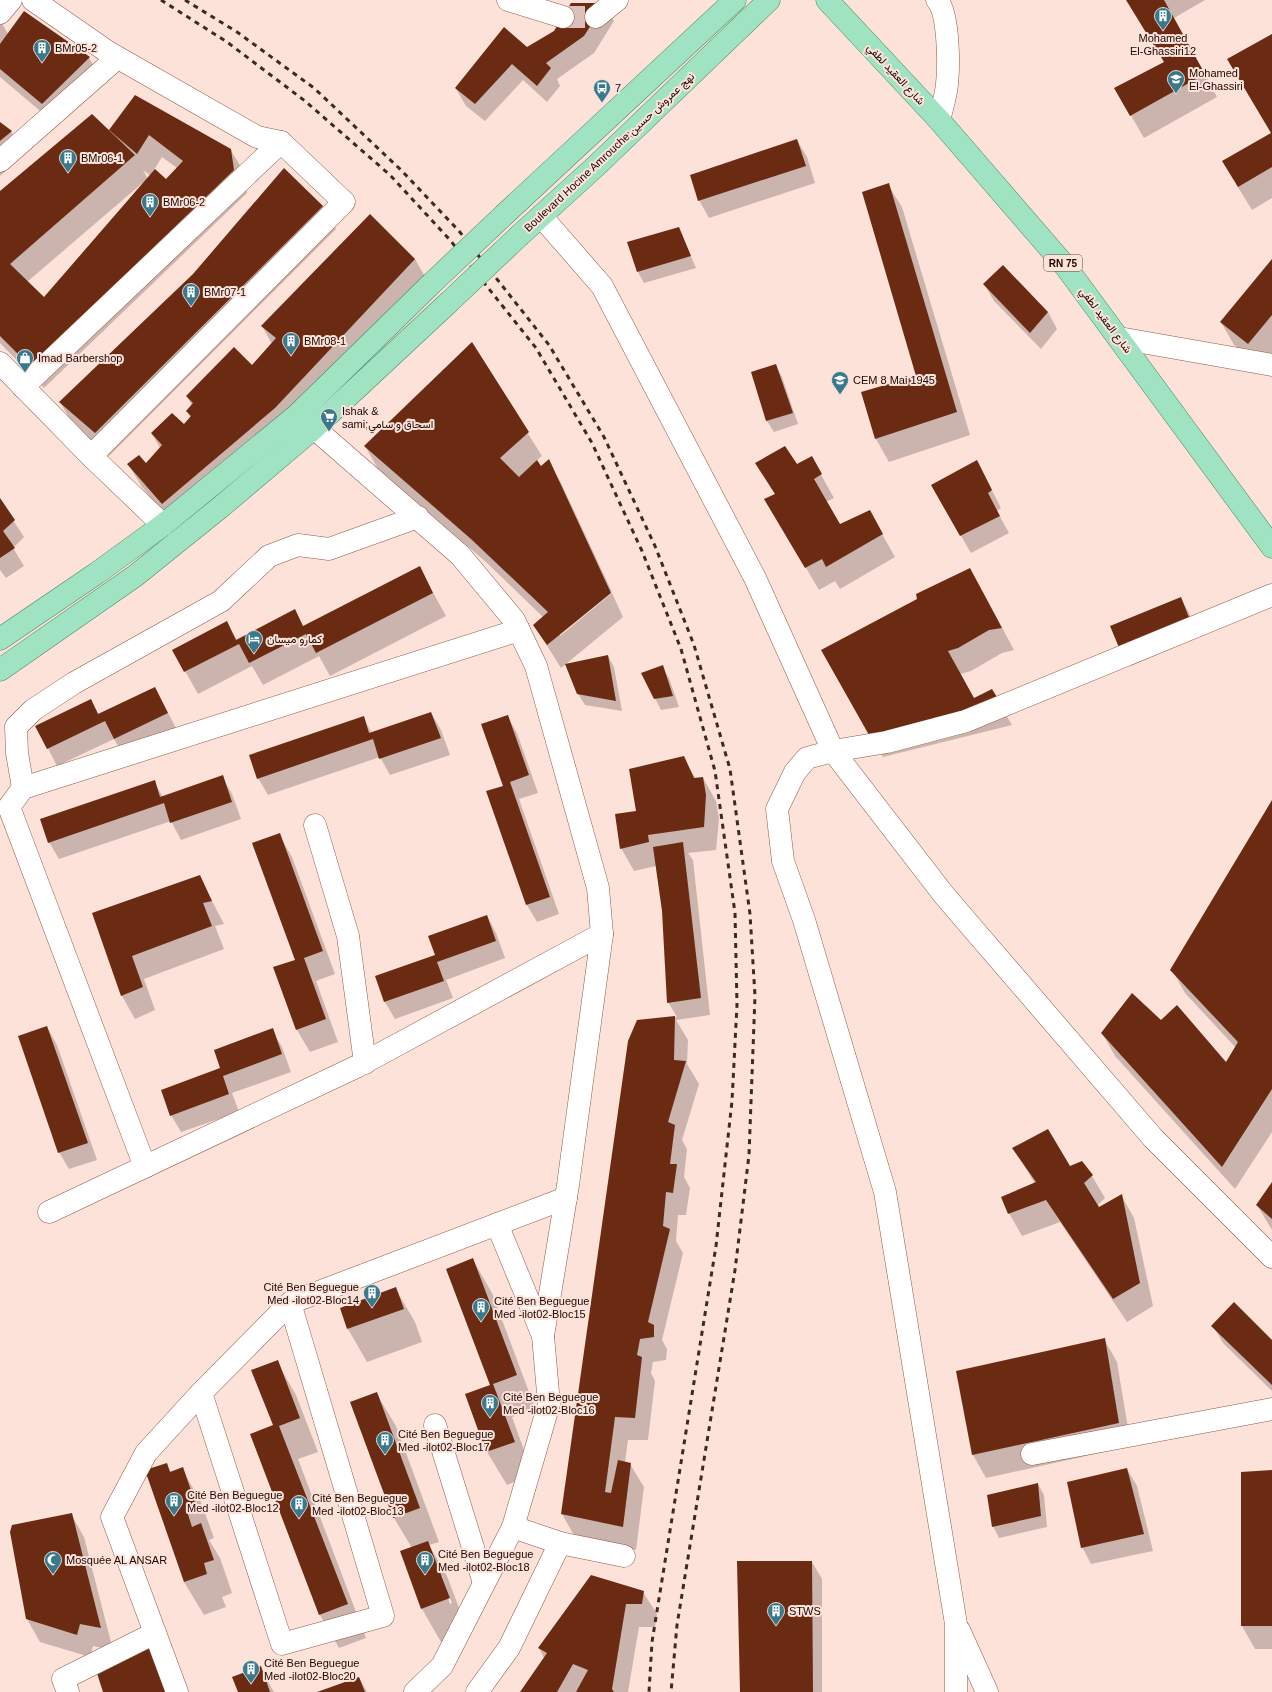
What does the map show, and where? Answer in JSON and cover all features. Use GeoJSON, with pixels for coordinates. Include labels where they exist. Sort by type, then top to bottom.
{"type":"FeatureCollection","features":[{"type":"Feature","properties":{"kind":"main road"},"geometry":{"type":"LineString","coordinates":[[0,639],[164,525],[296,416],[430,285],[735,0]]}},
{"type":"Feature","properties":{"kind":"main road","name":"Boulevard Hocine Amrouche;نهج عمروش حسين"},"geometry":{"type":"LineString","coordinates":[[0,670],[135,576],[314,428],[769,0]]}},
{"type":"Feature","properties":{"kind":"main road","name":"شارع العقيد لطفي"},"geometry":{"type":"LineString","coordinates":[[827,0],[939,120],[1066,267],[1272,547]]}},
{"type":"Feature","properties":{"kind":"street"},"geometry":{"type":"LineString","coordinates":[[0,13],[11,0]]}},
{"type":"Feature","properties":{"kind":"street"},"geometry":{"type":"LineString","coordinates":[[33,0],[117,58],[257,137],[281,142],[344,202],[91,456]]}},
{"type":"Feature","properties":{"kind":"street"},"geometry":{"type":"LineString","coordinates":[[508,0],[563,17]]}},
{"type":"Feature","properties":{"kind":"street"},"geometry":{"type":"LineString","coordinates":[[596,17],[617,0]]}},
{"type":"Feature","properties":{"kind":"street"},"geometry":{"type":"LineString","coordinates":[[937,0],[941,4],[948,39],[947,85],[939,120]]}},
{"type":"Feature","properties":{"kind":"street"},"geometry":{"type":"LineString","coordinates":[[0,161],[117,58]]}},
{"type":"Feature","properties":{"kind":"street"},"geometry":{"type":"LineString","coordinates":[[23,387],[281,142]]}},
{"type":"Feature","properties":{"kind":"street"},"geometry":{"type":"LineString","coordinates":[[541,216],[602,286],[755,578],[833,751],[944,895],[1153,1138],[1272,1257]]}},
{"type":"Feature","properties":{"kind":"street"},"geometry":{"type":"LineString","coordinates":[[1119,338],[1269,360]]}},
{"type":"Feature","properties":{"kind":"street"},"geometry":{"type":"LineString","coordinates":[[0,364],[91,456],[164,525]]}},
{"type":"Feature","properties":{"kind":"street"},"geometry":{"type":"LineString","coordinates":[[296,416],[314,428],[460,555],[514,620],[536,666],[598,888],[602,934],[566,1198],[544,1336],[549,1404],[513,1527],[442,1666],[415,1692]]}},
{"type":"Feature","properties":{"kind":"street"},"geometry":{"type":"LineString","coordinates":[[23,788],[17,753],[16,727],[33,710],[74,683],[221,601],[269,556],[298,546],[329,549],[418,517]]}},
{"type":"Feature","properties":{"kind":"street"},"geometry":{"type":"LineString","coordinates":[[956,1692],[956,1624],[885,1192],[804,920],[782,861],[777,809],[795,772],[807,758],[833,751],[887,742],[966,721],[1272,595]]}},
{"type":"Feature","properties":{"kind":"street"},"geometry":{"type":"LineString","coordinates":[[145,1168],[9,808],[23,788],[519,630]]}},
{"type":"Feature","properties":{"kind":"street"},"geometry":{"type":"LineString","coordinates":[[315,825],[348,936],[365,1063]]}},
{"type":"Feature","properties":{"kind":"street"},"geometry":{"type":"LineString","coordinates":[[49,1212],[365,1063],[602,934]]}},
{"type":"Feature","properties":{"kind":"street"},"geometry":{"type":"LineString","coordinates":[[177,1692],[112,1517],[146,1453],[201,1393],[290,1303],[566,1198]]}},
{"type":"Feature","properties":{"kind":"street"},"geometry":{"type":"LineString","coordinates":[[497,1224],[544,1336]]}},
{"type":"Feature","properties":{"kind":"street"},"geometry":{"type":"LineString","coordinates":[[201,1393],[282,1644],[384,1616],[290,1303]]}},
{"type":"Feature","properties":{"kind":"street"},"geometry":{"type":"LineString","coordinates":[[1032,1454],[1272,1409]]}},
{"type":"Feature","properties":{"kind":"street"},"geometry":{"type":"LineString","coordinates":[[435,1425],[484,1583]]}},
{"type":"Feature","properties":{"kind":"street"},"geometry":{"type":"LineString","coordinates":[[513,1527],[560,1543],[624,1556]]}},
{"type":"Feature","properties":{"kind":"street"},"geometry":{"type":"LineString","coordinates":[[477,1692],[509,1648],[560,1543]]}},
{"type":"Feature","properties":{"kind":"street"},"geometry":{"type":"LineString","coordinates":[[956,1624],[987,1692]]}},
{"type":"Feature","properties":{"kind":"street"},"geometry":{"type":"LineString","coordinates":[[68,1692],[63,1679],[155,1633]]}},
{"type":"Feature","properties":{"kind":"building","name":"Mohamed El-Ghassiri12"},"geometry":{"type":"Polygon","coordinates":[[[1126,0],[1164,0],[1205,74],[1130,116],[1114,88],[1164,62],[1126,0]]]}},
{"type":"Feature","properties":{"kind":"building"},"geometry":{"type":"Polygon","coordinates":[[[571,3],[605,3],[584,36],[546,63],[551,68],[537,86],[512,64],[475,104],[455,88],[504,27],[527,47],[554,31],[571,3]]]}},
{"type":"Feature","properties":{"kind":"building","name":"BMr05-2"},"geometry":{"type":"Polygon","coordinates":[[[24,11],[90,57],[42,104],[0,69],[0,44],[24,11]]]}},
{"type":"Feature","properties":{"kind":"building"},"geometry":{"type":"Polygon","coordinates":[[[1272,34],[1272,167],[1238,187],[1222,161],[1271,133],[1227,59],[1272,34]]]}},
{"type":"Feature","properties":{"kind":"building","name":"BMr06-2"},"geometry":{"type":"Polygon","coordinates":[[[135,95],[231,149],[234,170],[30,366],[0,336],[0,191],[92,114],[135,155],[10,264],[44,297],[155,169],[166,179],[183,161],[149,135],[137,154],[109,130],[135,95]]]}},
{"type":"Feature","properties":{"kind":"building"},"geometry":{"type":"Polygon","coordinates":[[[0,122],[12,131],[0,141],[0,122]]]}},
{"type":"Feature","properties":{"kind":"building"},"geometry":{"type":"Polygon","coordinates":[[[797,139],[806,166],[698,201],[690,175],[797,139]]]}},
{"type":"Feature","properties":{"kind":"building","name":"BMr07-1"},"geometry":{"type":"Polygon","coordinates":[[[284,168],[323,206],[95,433],[59,402],[193,274],[284,168]]]}},
{"type":"Feature","properties":{"kind":"building"},"geometry":{"type":"Polygon","coordinates":[[[889,183],[957,412],[875,439],[861,392],[916,376],[862,192],[889,183]]]}},
{"type":"Feature","properties":{"kind":"building","name":"BMr08-1"},"geometry":{"type":"Polygon","coordinates":[[[370,214],[415,259],[275,408],[162,504],[127,464],[139,455],[146,463],[162,445],[151,433],[172,413],[184,424],[191,416],[186,411],[193,403],[186,396],[234,347],[252,365],[276,338],[261,326],[370,214]]]}},
{"type":"Feature","properties":{"kind":"building"},"geometry":{"type":"Polygon","coordinates":[[[679,227],[691,256],[637,272],[627,242],[679,227]]]}},
{"type":"Feature","properties":{"kind":"building"},"geometry":{"type":"Polygon","coordinates":[[[1272,259],[1272,315],[1248,344],[1220,322],[1272,259]]]}},
{"type":"Feature","properties":{"kind":"building"},"geometry":{"type":"Polygon","coordinates":[[[1003,265],[1048,312],[1030,333],[983,284],[1003,265]]]}},
{"type":"Feature","properties":{"kind":"building"},"geometry":{"type":"Polygon","coordinates":[[[472,342],[529,432],[500,458],[519,477],[537,460],[541,466],[549,459],[611,593],[547,645],[533,625],[548,612],[471,539],[364,446],[472,342]]]}},
{"type":"Feature","properties":{"kind":"building"},"geometry":{"type":"Polygon","coordinates":[[[776,364],[793,413],[766,421],[751,372],[776,364]]]}},
{"type":"Feature","properties":{"kind":"building"},"geometry":{"type":"Polygon","coordinates":[[[785,446],[797,464],[812,456],[822,474],[814,479],[840,524],[870,510],[883,534],[826,567],[822,559],[805,568],[764,499],[775,494],[755,463],[785,446]]]}},
{"type":"Feature","properties":{"kind":"building"},"geometry":{"type":"Polygon","coordinates":[[[977,460],[992,490],[988,493],[1000,516],[960,536],[931,485],[977,460]]]}},
{"type":"Feature","properties":{"kind":"building"},"geometry":{"type":"Polygon","coordinates":[[[0,498],[15,520],[3,531],[15,548],[0,558],[0,498]]]}},
{"type":"Feature","properties":{"kind":"building"},"geometry":{"type":"Polygon","coordinates":[[[420,566],[433,593],[316,653],[306,634],[249,663],[239,644],[184,672],[172,650],[227,621],[236,640],[295,609],[303,626],[420,566]]]}},
{"type":"Feature","properties":{"kind":"building"},"geometry":{"type":"Polygon","coordinates":[[[970,568],[1002,628],[989,630],[958,648],[948,651],[974,698],[992,689],[1000,702],[869,735],[821,650],[917,599],[916,594],[970,568]]]}},
{"type":"Feature","properties":{"kind":"building"},"geometry":{"type":"Polygon","coordinates":[[[1181,597],[1190,620],[1120,650],[1110,626],[1181,597]]]}},
{"type":"Feature","properties":{"kind":"building"},"geometry":{"type":"Polygon","coordinates":[[[608,655],[616,701],[577,694],[565,664],[608,655]]]}},
{"type":"Feature","properties":{"kind":"building"},"geometry":{"type":"Polygon","coordinates":[[[663,665],[673,696],[654,699],[641,673],[663,665]]]}},
{"type":"Feature","properties":{"kind":"building"},"geometry":{"type":"Polygon","coordinates":[[[155,687],[168,713],[114,739],[105,721],[47,749],[35,726],[91,699],[98,714],[155,687]]]}},
{"type":"Feature","properties":{"kind":"building"},"geometry":{"type":"Polygon","coordinates":[[[431,712],[441,738],[379,759],[373,739],[257,779],[249,755],[364,716],[369,733],[431,712]]]}},
{"type":"Feature","properties":{"kind":"building"},"geometry":{"type":"Polygon","coordinates":[[[508,715],[529,775],[510,782],[550,897],[526,905],[486,791],[503,786],[481,724],[508,715]]]}},
{"type":"Feature","properties":{"kind":"building"},"geometry":{"type":"Polygon","coordinates":[[[684,756],[694,778],[703,777],[706,795],[704,827],[648,835],[649,842],[620,849],[615,814],[636,811],[629,769],[684,756]]]}},
{"type":"Feature","properties":{"kind":"building"},"geometry":{"type":"Polygon","coordinates":[[[223,775],[232,802],[170,823],[164,803],[48,843],[40,819],[155,780],[160,797],[223,775]]]}},
{"type":"Feature","properties":{"kind":"building"},"geometry":{"type":"Polygon","coordinates":[[[1272,800],[1272,1089],[1222,1167],[1101,1033],[1132,993],[1161,1020],[1177,1005],[1226,1062],[1238,1042],[1170,970],[1272,800]]]}},
{"type":"Feature","properties":{"kind":"building"},"geometry":{"type":"Polygon","coordinates":[[[280,833],[323,951],[304,958],[326,1019],[296,1030],[273,967],[295,960],[252,843],[280,833]]]}},
{"type":"Feature","properties":{"kind":"building"},"geometry":{"type":"Polygon","coordinates":[[[683,842],[701,998],[667,1003],[662,911],[653,847],[683,842]]]}},
{"type":"Feature","properties":{"kind":"building"},"geometry":{"type":"Polygon","coordinates":[[[200,875],[212,901],[203,903],[212,926],[132,956],[143,987],[121,996],[92,913],[200,875]]]}},
{"type":"Feature","properties":{"kind":"building"},"geometry":{"type":"Polygon","coordinates":[[[487,915],[496,941],[437,962],[444,981],[384,1002],[375,976],[435,955],[428,936],[487,915]]]}},
{"type":"Feature","properties":{"kind":"building"},"geometry":{"type":"Polygon","coordinates":[[[675,1016],[674,1060],[686,1061],[668,1122],[675,1125],[670,1164],[677,1164],[673,1193],[666,1192],[663,1226],[670,1229],[648,1322],[654,1325],[654,1337],[640,1339],[637,1355],[642,1357],[635,1418],[615,1417],[605,1492],[611,1493],[618,1460],[631,1463],[623,1527],[561,1514],[628,1041],[637,1020],[675,1016]]]}},
{"type":"Feature","properties":{"kind":"building"},"geometry":{"type":"Polygon","coordinates":[[[47,1026],[88,1143],[58,1153],[18,1036],[47,1026]]]}},
{"type":"Feature","properties":{"kind":"building"},"geometry":{"type":"Polygon","coordinates":[[[273,1028],[282,1054],[223,1076],[229,1094],[170,1116],[161,1090],[220,1068],[214,1050],[273,1028]]]}},
{"type":"Feature","properties":{"kind":"building"},"geometry":{"type":"Polygon","coordinates":[[[1048,1129],[1070,1166],[1082,1161],[1093,1175],[1084,1183],[1099,1207],[1122,1194],[1140,1283],[1113,1299],[1046,1200],[1008,1214],[1001,1197],[1036,1182],[1012,1148],[1048,1129]]]}},
{"type":"Feature","properties":{"kind":"building"},"geometry":{"type":"Polygon","coordinates":[[[1272,1182],[1272,1219],[1256,1205],[1272,1182]]]}},
{"type":"Feature","properties":{"kind":"building","name":"Cité Ben Beguegue Med -ilot02-Bloc15"},"geometry":{"type":"Polygon","coordinates":[[[473,1258],[517,1375],[493,1384],[515,1442],[486,1452],[465,1394],[490,1385],[446,1269],[473,1258]]]}},
{"type":"Feature","properties":{"kind":"building","name":"Cité Ben Beguegue Med -ilot02-Bloc14"},"geometry":{"type":"Polygon","coordinates":[[[396,1287],[404,1309],[347,1329],[340,1308],[396,1287]]]}},
{"type":"Feature","properties":{"kind":"building"},"geometry":{"type":"Polygon","coordinates":[[[1234,1302],[1272,1340],[1272,1385],[1211,1326],[1234,1302]]]}},
{"type":"Feature","properties":{"kind":"building"},"geometry":{"type":"Polygon","coordinates":[[[1105,1338],[1119,1423],[972,1455],[956,1371],[1105,1338]]]}},
{"type":"Feature","properties":{"kind":"building","name":"Cité Ben Beguegue Med -ilot02-Bloc13"},"geometry":{"type":"Polygon","coordinates":[[[278,1360],[300,1418],[279,1426],[348,1604],[319,1615],[250,1434],[273,1425],[251,1370],[278,1360]]]}},
{"type":"Feature","properties":{"kind":"building","name":"Cité Ben Beguegue Med -ilot02-Bloc17"},"geometry":{"type":"Polygon","coordinates":[[[377,1392],[420,1508],[393,1518],[350,1402],[377,1392]]]}},
{"type":"Feature","properties":{"kind":"building","name":"Cité Ben Beguegue Med -ilot02-Bloc12"},"geometry":{"type":"Polygon","coordinates":[[[167,1463],[170,1472],[183,1467],[196,1505],[186,1508],[192,1527],[201,1523],[214,1560],[204,1563],[207,1574],[184,1582],[145,1470],[167,1463]]]}},
{"type":"Feature","properties":{"kind":"building"},"geometry":{"type":"Polygon","coordinates":[[[1127,1468],[1144,1534],[1081,1548],[1067,1482],[1127,1468]]]}},
{"type":"Feature","properties":{"kind":"building"},"geometry":{"type":"Polygon","coordinates":[[[1272,1470],[1272,1626],[1241,1626],[1241,1472],[1272,1470]]]}},
{"type":"Feature","properties":{"kind":"building"},"geometry":{"type":"Polygon","coordinates":[[[1038,1483],[1041,1516],[992,1527],[987,1495],[1038,1483]]]}},
{"type":"Feature","properties":{"kind":"building","name":"Mosquée AL ANSAR"},"geometry":{"type":"Polygon","coordinates":[[[72,1513],[101,1628],[80,1624],[77,1635],[26,1619],[10,1532],[12,1525],[72,1513]]]}},
{"type":"Feature","properties":{"kind":"building","name":"Cité Ben Beguegue Med -ilot02-Bloc18"},"geometry":{"type":"Polygon","coordinates":[[[428,1541],[450,1598],[421,1609],[400,1551],[428,1541]]]}},
{"type":"Feature","properties":{"kind":"building","name":"STWS"},"geometry":{"type":"Polygon","coordinates":[[[737,1561],[812,1561],[813,1692],[740,1692],[737,1561]]]}},
{"type":"Feature","properties":{"kind":"building"},"geometry":{"type":"Polygon","coordinates":[[[591,1575],[644,1591],[642,1604],[626,1604],[612,1689],[614,1692],[576,1692],[588,1670],[573,1664],[557,1692],[520,1692],[547,1653],[538,1648],[591,1575]]]}},
{"type":"Feature","properties":{"kind":"building"},"geometry":{"type":"Polygon","coordinates":[[[152,1644],[168,1692],[103,1692],[94,1664],[152,1644]]]}},
{"type":"Feature","properties":{"kind":"building","name":"Cité Ben Beguegue Med -ilot02-Bloc20"},"geometry":{"type":"Polygon","coordinates":[[[261,1666],[270,1692],[238,1692],[232,1677],[261,1666]]]}},
{"type":"Feature","properties":{"kind":"building"},"geometry":{"type":"Polygon","coordinates":[[[359,1677],[365,1692],[317,1692],[359,1677]]]}},
{"type":"Feature","properties":{"kind":"tunnel"},"geometry":{"type":"LineString","coordinates":[[563,17],[596,17]]}},
{"type":"Feature","properties":{"kind":"railway"},"geometry":{"type":"LineString","coordinates":[[161,0],[227,42],[305,101],[390,175],[450,240],[536,348],[592,443],[642,551],[681,649],[715,771],[735,913],[737,1005],[732,1101],[716,1246],[652,1642],[649,1692]]}},
{"type":"Feature","properties":{"kind":"railway"},"geometry":{"type":"LineString","coordinates":[[185,0],[237,32],[314,88],[401,170],[459,231],[549,345],[604,437],[655,546],[694,645],[730,769],[750,914],[755,996],[749,1155],[735,1270],[677,1625],[671,1692]]}},
{"type":"Feature","properties":{"kind":"place","name":"Mohamed El-Ghassiri12"},"geometry":{"type":"Point","coordinates":[1163,31]}},
{"type":"Feature","properties":{"kind":"place","name":"BMr05-2"},"geometry":{"type":"Point","coordinates":[42,63]}},
{"type":"Feature","properties":{"kind":"place","name":"Mohamed El-Ghassiri"},"geometry":{"type":"Point","coordinates":[1176,94]}},
{"type":"Feature","properties":{"kind":"place","name":"7"},"geometry":{"type":"Point","coordinates":[602,103]}},
{"type":"Feature","properties":{"kind":"place","name":"BMr06-1"},"geometry":{"type":"Point","coordinates":[68,173]}},
{"type":"Feature","properties":{"kind":"place","name":"BMr06-2"},"geometry":{"type":"Point","coordinates":[150,217]}},
{"type":"Feature","properties":{"kind":"place","name":"BMr07-1"},"geometry":{"type":"Point","coordinates":[191,307]}},
{"type":"Feature","properties":{"kind":"place","name":"BMr08-1"},"geometry":{"type":"Point","coordinates":[291,356]}},
{"type":"Feature","properties":{"kind":"place","name":"Imad Barbershop"},"geometry":{"type":"Point","coordinates":[25,373]}},
{"type":"Feature","properties":{"kind":"place","name":"CEM 8 Mai 1945"},"geometry":{"type":"Point","coordinates":[840,395]}},
{"type":"Feature","properties":{"kind":"place","name":"Ishak & sami;اسحاق و سامي"},"geometry":{"type":"Point","coordinates":[329,432]}},
{"type":"Feature","properties":{"kind":"place","name":"كمارو ميسان"},"geometry":{"type":"Point","coordinates":[254,654]}},
{"type":"Feature","properties":{"kind":"place","name":"Cité Ben Beguegue Med -ilot02-Bloc14"},"geometry":{"type":"Point","coordinates":[372,1308]}},
{"type":"Feature","properties":{"kind":"place","name":"Cité Ben Beguegue Med -ilot02-Bloc15"},"geometry":{"type":"Point","coordinates":[481,1322]}},
{"type":"Feature","properties":{"kind":"place","name":"Cité Ben Beguegue Med -ilot02-Bloc16"},"geometry":{"type":"Point","coordinates":[490,1418]}},
{"type":"Feature","properties":{"kind":"place","name":"Cité Ben Beguegue Med -ilot02-Bloc17"},"geometry":{"type":"Point","coordinates":[385,1455]}},
{"type":"Feature","properties":{"kind":"place","name":"Cité Ben Beguegue Med -ilot02-Bloc12"},"geometry":{"type":"Point","coordinates":[174,1516]}},
{"type":"Feature","properties":{"kind":"place","name":"Cité Ben Beguegue Med -ilot02-Bloc13"},"geometry":{"type":"Point","coordinates":[299,1519]}},
{"type":"Feature","properties":{"kind":"place","name":"Mosquée AL ANSAR"},"geometry":{"type":"Point","coordinates":[53,1575]}},
{"type":"Feature","properties":{"kind":"place","name":"Cité Ben Beguegue Med -ilot02-Bloc18"},"geometry":{"type":"Point","coordinates":[425,1575]}},
{"type":"Feature","properties":{"kind":"place","name":"STWS"},"geometry":{"type":"Point","coordinates":[776,1626]}},
{"type":"Feature","properties":{"kind":"place","name":"Cité Ben Beguegue Med -ilot02-Bloc20"},"geometry":{"type":"Point","coordinates":[251,1684]}}]}
